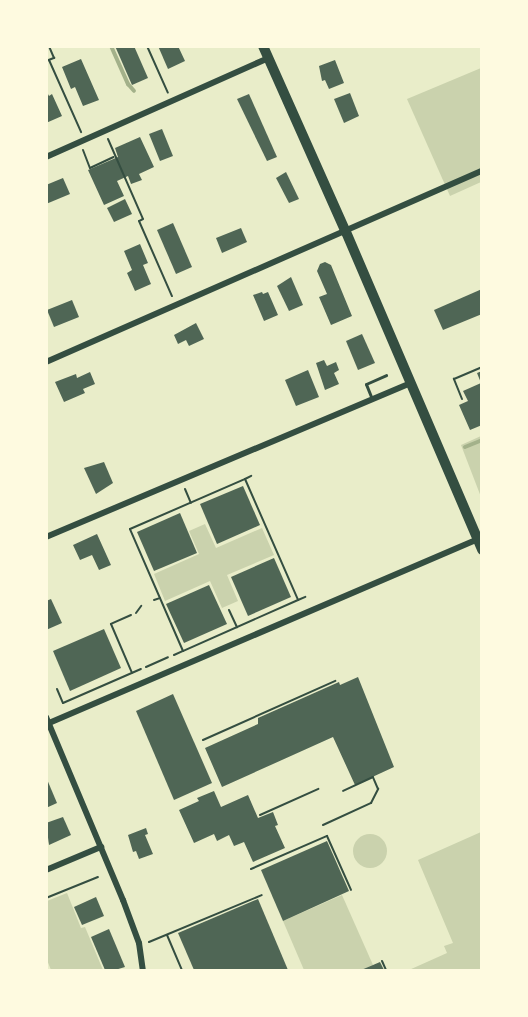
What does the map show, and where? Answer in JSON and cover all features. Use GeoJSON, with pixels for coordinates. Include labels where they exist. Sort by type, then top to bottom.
{"type":"FeatureCollection","features":[{"type":"Feature","properties":{"kind":"main road"},"geometry":{"type":"LineString","coordinates":[[262,46],[346,232],[479,545]]}},
{"type":"Feature","properties":{"kind":"street"},"geometry":{"type":"LineString","coordinates":[[46,157],[268,58]]}},
{"type":"Feature","properties":{"kind":"street"},"geometry":{"type":"LineString","coordinates":[[46,363],[482,171]]}},
{"type":"Feature","properties":{"kind":"street"},"geometry":{"type":"LineString","coordinates":[[46,537],[411,383]]}},
{"type":"Feature","properties":{"kind":"street"},"geometry":{"type":"LineString","coordinates":[[143,970],[139,943],[48,720],[479,545]]}},
{"type":"Feature","properties":{"kind":"street"},"geometry":{"type":"LineString","coordinates":[[46,870],[101,847]]}},
{"type":"Feature","properties":{"kind":"lane"},"geometry":{"type":"LineString","coordinates":[[372,399],[366,384],[386,375]]}},
{"type":"Feature","properties":{"kind":"path"},"geometry":{"type":"LineString","coordinates":[[49,46],[54,58],[48,61],[82,141],[90,168],[115,156]]}},
{"type":"Feature","properties":{"kind":"path"},"geometry":{"type":"LineString","coordinates":[[147,46],[171,101]]}},
{"type":"Feature","properties":{"kind":"path"},"geometry":{"type":"LineString","coordinates":[[104,131],[143,219],[139,221],[176,306]]}},
{"type":"Feature","properties":{"kind":"path"},"geometry":{"type":"LineString","coordinates":[[462,399],[453,380],[482,367]]}},
{"type":"Feature","properties":{"kind":"path"},"geometry":{"type":"LineString","coordinates":[[183,651],[130,530],[251,476]]}},
{"type":"Feature","properties":{"kind":"path"},"geometry":{"type":"LineString","coordinates":[[245,479],[298,600]]}},
{"type":"Feature","properties":{"kind":"path"},"geometry":{"type":"LineString","coordinates":[[184,486],[191,502]]}},
{"type":"Feature","properties":{"kind":"path"},"geometry":{"type":"LineString","coordinates":[[174,655],[305,597]]}},
{"type":"Feature","properties":{"kind":"path"},"geometry":{"type":"LineString","coordinates":[[154,600],[160,598]]}},
{"type":"Feature","properties":{"kind":"path"},"geometry":{"type":"LineString","coordinates":[[136,613],[141,606]]}},
{"type":"Feature","properties":{"kind":"path"},"geometry":{"type":"LineString","coordinates":[[229,610],[237,627]]}},
{"type":"Feature","properties":{"kind":"path"},"geometry":{"type":"LineString","coordinates":[[131,615],[111,624],[132,673]]}},
{"type":"Feature","properties":{"kind":"path"},"geometry":{"type":"LineString","coordinates":[[146,667],[168,657]]}},
{"type":"Feature","properties":{"kind":"path"},"geometry":{"type":"LineString","coordinates":[[57,689],[63,703],[141,669]]}},
{"type":"Feature","properties":{"kind":"path"},"geometry":{"type":"LineString","coordinates":[[203,740],[335,681]]}},
{"type":"Feature","properties":{"kind":"path"},"geometry":{"type":"LineString","coordinates":[[322,825],[370,803],[378,789],[373,777],[343,791]]}},
{"type":"Feature","properties":{"kind":"path"},"geometry":{"type":"LineString","coordinates":[[260,815],[318,789]]}},
{"type":"Feature","properties":{"kind":"path"},"geometry":{"type":"LineString","coordinates":[[250,869],[327,836],[351,891]]}},
{"type":"Feature","properties":{"kind":"path"},"geometry":{"type":"LineString","coordinates":[[46,898],[98,877]]}},
{"type":"Feature","properties":{"kind":"path"},"geometry":{"type":"LineString","coordinates":[[148,942],[262,895]]}},
{"type":"Feature","properties":{"kind":"path"},"geometry":{"type":"LineString","coordinates":[[167,935],[182,970]]}},
{"type":"Feature","properties":{"kind":"path"},"geometry":{"type":"LineString","coordinates":[[382,961],[386,970]]}},
{"type":"Feature","properties":{"kind":"green space"},"geometry":{"type":"Polygon","coordinates":[[[481,68],[481,182],[450,196],[407,99],[481,68]]]}},
{"type":"Feature","properties":{"kind":"green space"},"geometry":{"type":"Polygon","coordinates":[[[481,436],[481,497],[461,445],[481,436]]]}},
{"type":"Feature","properties":{"kind":"green space"},"geometry":{"type":"Polygon","coordinates":[[[205,524],[216,548],[262,528],[274,555],[227,575],[238,601],[222,608],[210,581],[165,601],[154,574],[199,554],[189,531],[205,524]]]}},
{"type":"Feature","properties":{"kind":"green space"},"geometry":{"type":"Polygon","coordinates":[[[481,832],[481,970],[409,970],[447,953],[444,946],[453,943],[418,860],[481,832]]]}},
{"type":"Feature","properties":{"kind":"green space"},"geometry":{"type":"Polygon","coordinates":[[[370,834],[382,839],[387,851],[382,863],[370,868],[358,863],[353,851],[358,839],[370,834]]]}},
{"type":"Feature","properties":{"kind":"green space"},"geometry":{"type":"Polygon","coordinates":[[[67,893],[81,928],[85,927],[103,970],[51,970],[47,960],[47,901],[67,893]]]}},
{"type":"Feature","properties":{"kind":"green space"},"geometry":{"type":"Polygon","coordinates":[[[342,895],[373,965],[361,970],[304,970],[283,921],[342,895]]]}},
{"type":"Feature","properties":{"kind":"building"},"geometry":{"type":"Polygon","coordinates":[[[115,46],[134,46],[148,78],[132,85],[115,46]]]}},
{"type":"Feature","properties":{"kind":"building"},"geometry":{"type":"Polygon","coordinates":[[[158,46],[178,46],[185,61],[168,69],[158,46]]]}},
{"type":"Feature","properties":{"kind":"building"},"geometry":{"type":"Polygon","coordinates":[[[81,59],[99,100],[83,106],[75,87],[71,89],[62,67],[81,59]]]}},
{"type":"Feature","properties":{"kind":"building"},"geometry":{"type":"Polygon","coordinates":[[[335,60],[344,83],[329,89],[325,80],[322,81],[319,66],[335,60]]]}},
{"type":"Feature","properties":{"kind":"building"},"geometry":{"type":"Polygon","coordinates":[[[46,90],[49,96],[52,94],[62,116],[46,123],[46,90]]]}},
{"type":"Feature","properties":{"kind":"building"},"geometry":{"type":"Polygon","coordinates":[[[350,93],[359,116],[344,123],[334,99],[350,93]]]}},
{"type":"Feature","properties":{"kind":"building"},"geometry":{"type":"Polygon","coordinates":[[[249,94],[277,157],[267,161],[237,99],[249,94]]]}},
{"type":"Feature","properties":{"kind":"building"},"geometry":{"type":"Polygon","coordinates":[[[162,129],[173,156],[160,161],[149,134],[162,129]]]}},
{"type":"Feature","properties":{"kind":"building"},"geometry":{"type":"Polygon","coordinates":[[[140,137],[154,167],[139,174],[142,180],[131,184],[128,176],[117,181],[124,196],[104,205],[88,170],[118,157],[115,148],[140,137]]]}},
{"type":"Feature","properties":{"kind":"building"},"geometry":{"type":"Polygon","coordinates":[[[286,172],[299,199],[289,203],[276,178],[286,172]]]}},
{"type":"Feature","properties":{"kind":"building"},"geometry":{"type":"Polygon","coordinates":[[[63,178],[70,194],[46,204],[46,185],[63,178]]]}},
{"type":"Feature","properties":{"kind":"building"},"geometry":{"type":"Polygon","coordinates":[[[125,199],[132,214],[114,222],[107,208],[125,199]]]}},
{"type":"Feature","properties":{"kind":"building"},"geometry":{"type":"Polygon","coordinates":[[[173,223],[192,267],[176,274],[157,230],[173,223]]]}},
{"type":"Feature","properties":{"kind":"building"},"geometry":{"type":"Polygon","coordinates":[[[241,228],[247,242],[222,253],[216,238],[241,228]]]}},
{"type":"Feature","properties":{"kind":"building"},"geometry":{"type":"Polygon","coordinates":[[[140,244],[148,263],[143,265],[151,284],[135,291],[127,273],[132,270],[124,251],[140,244]]]}},
{"type":"Feature","properties":{"kind":"building"},"geometry":{"type":"Polygon","coordinates":[[[325,262],[331,265],[352,316],[331,325],[319,297],[327,294],[317,271],[320,264],[325,262]]]}},
{"type":"Feature","properties":{"kind":"building"},"geometry":{"type":"Polygon","coordinates":[[[291,277],[303,305],[289,311],[277,286],[291,277]]]}},
{"type":"Feature","properties":{"kind":"building"},"geometry":{"type":"Polygon","coordinates":[[[482,289],[482,314],[443,330],[434,310],[482,289]]]}},
{"type":"Feature","properties":{"kind":"building"},"geometry":{"type":"Polygon","coordinates":[[[262,292],[263,294],[268,292],[278,315],[264,321],[253,295],[262,292]]]}},
{"type":"Feature","properties":{"kind":"building"},"geometry":{"type":"Polygon","coordinates":[[[72,300],[79,317],[54,327],[47,310],[72,300]]]}},
{"type":"Feature","properties":{"kind":"building"},"geometry":{"type":"Polygon","coordinates":[[[196,323],[204,339],[189,346],[186,340],[178,344],[174,335],[196,323]]]}},
{"type":"Feature","properties":{"kind":"building"},"geometry":{"type":"Polygon","coordinates":[[[362,334],[375,363],[358,370],[346,341],[362,334]]]}},
{"type":"Feature","properties":{"kind":"building"},"geometry":{"type":"Polygon","coordinates":[[[324,360],[327,366],[336,362],[339,370],[334,373],[339,384],[325,390],[316,363],[324,360]]]}},
{"type":"Feature","properties":{"kind":"building"},"geometry":{"type":"Polygon","coordinates":[[[308,370],[319,397],[296,406],[285,380],[308,370]]]}},
{"type":"Feature","properties":{"kind":"building"},"geometry":{"type":"Polygon","coordinates":[[[482,371],[482,425],[470,430],[459,405],[468,401],[463,391],[481,383],[477,373],[482,371]]]}},
{"type":"Feature","properties":{"kind":"building"},"geometry":{"type":"Polygon","coordinates":[[[90,372],[95,384],[83,389],[85,393],[64,402],[55,382],[76,374],[77,378],[90,372]]]}},
{"type":"Feature","properties":{"kind":"building"},"geometry":{"type":"Polygon","coordinates":[[[104,462],[113,483],[96,494],[84,468],[104,462]]]}},
{"type":"Feature","properties":{"kind":"building"},"geometry":{"type":"Polygon","coordinates":[[[243,486],[260,525],[217,544],[200,504],[243,486]]]}},
{"type":"Feature","properties":{"kind":"building"},"geometry":{"type":"Polygon","coordinates":[[[180,513],[197,553],[154,571],[137,532],[180,513]]]}},
{"type":"Feature","properties":{"kind":"building"},"geometry":{"type":"Polygon","coordinates":[[[97,534],[111,565],[99,570],[92,555],[80,560],[73,545],[97,534]]]}},
{"type":"Feature","properties":{"kind":"building"},"geometry":{"type":"Polygon","coordinates":[[[274,558],[291,597],[248,616],[231,577],[274,558]]]}},
{"type":"Feature","properties":{"kind":"building"},"geometry":{"type":"Polygon","coordinates":[[[209,585],[227,624],[184,643],[166,604],[209,585]]]}},
{"type":"Feature","properties":{"kind":"building"},"geometry":{"type":"Polygon","coordinates":[[[51,599],[62,623],[46,630],[46,601],[51,599]]]}},
{"type":"Feature","properties":{"kind":"building"},"geometry":{"type":"Polygon","coordinates":[[[104,629],[121,668],[70,691],[53,651],[104,629]]]}},
{"type":"Feature","properties":{"kind":"building"},"geometry":{"type":"Polygon","coordinates":[[[358,677],[394,767],[355,785],[333,737],[222,787],[205,748],[258,724],[258,718],[339,682],[340,685],[358,677]]]}},
{"type":"Feature","properties":{"kind":"building"},"geometry":{"type":"Polygon","coordinates":[[[173,694],[212,783],[174,800],[136,711],[173,694]]]}},
{"type":"Feature","properties":{"kind":"building"},"geometry":{"type":"Polygon","coordinates":[[[46,777],[57,803],[46,808],[46,777]]]}},
{"type":"Feature","properties":{"kind":"building"},"geometry":{"type":"Polygon","coordinates":[[[214,791],[221,807],[248,795],[258,818],[273,812],[278,825],[275,826],[285,848],[253,862],[244,842],[234,846],[229,835],[217,841],[214,834],[194,843],[179,810],[199,801],[197,798],[214,791]]]}},
{"type":"Feature","properties":{"kind":"building"},"geometry":{"type":"Polygon","coordinates":[[[63,817],[71,835],[49,845],[46,823],[63,817]]]}},
{"type":"Feature","properties":{"kind":"building"},"geometry":{"type":"Polygon","coordinates":[[[146,828],[148,834],[145,835],[153,854],[139,859],[136,851],[133,852],[128,835],[146,828]]]}},
{"type":"Feature","properties":{"kind":"building"},"geometry":{"type":"Polygon","coordinates":[[[327,841],[349,891],[283,921],[261,870],[327,841]]]}},
{"type":"Feature","properties":{"kind":"building"},"geometry":{"type":"Polygon","coordinates":[[[96,897],[104,916],[82,925],[74,907],[96,897]]]}},
{"type":"Feature","properties":{"kind":"building"},"geometry":{"type":"Polygon","coordinates":[[[258,899],[288,970],[194,970],[178,933],[258,899]]]}},
{"type":"Feature","properties":{"kind":"building"},"geometry":{"type":"Polygon","coordinates":[[[109,929],[125,967],[115,970],[105,970],[91,937],[109,929]]]}},
{"type":"Feature","properties":{"kind":"building"},"geometry":{"type":"Polygon","coordinates":[[[380,962],[384,970],[361,970],[373,965],[380,962]]]}},
{"type":"Feature","properties":{"kind":"waterway"},"geometry":{"type":"LineString","coordinates":[[111,46],[128,84],[134,91]]}},
{"type":"Feature","properties":{"kind":"waterway"},"geometry":{"type":"LineString","coordinates":[[465,447],[482,440]]}}]}
